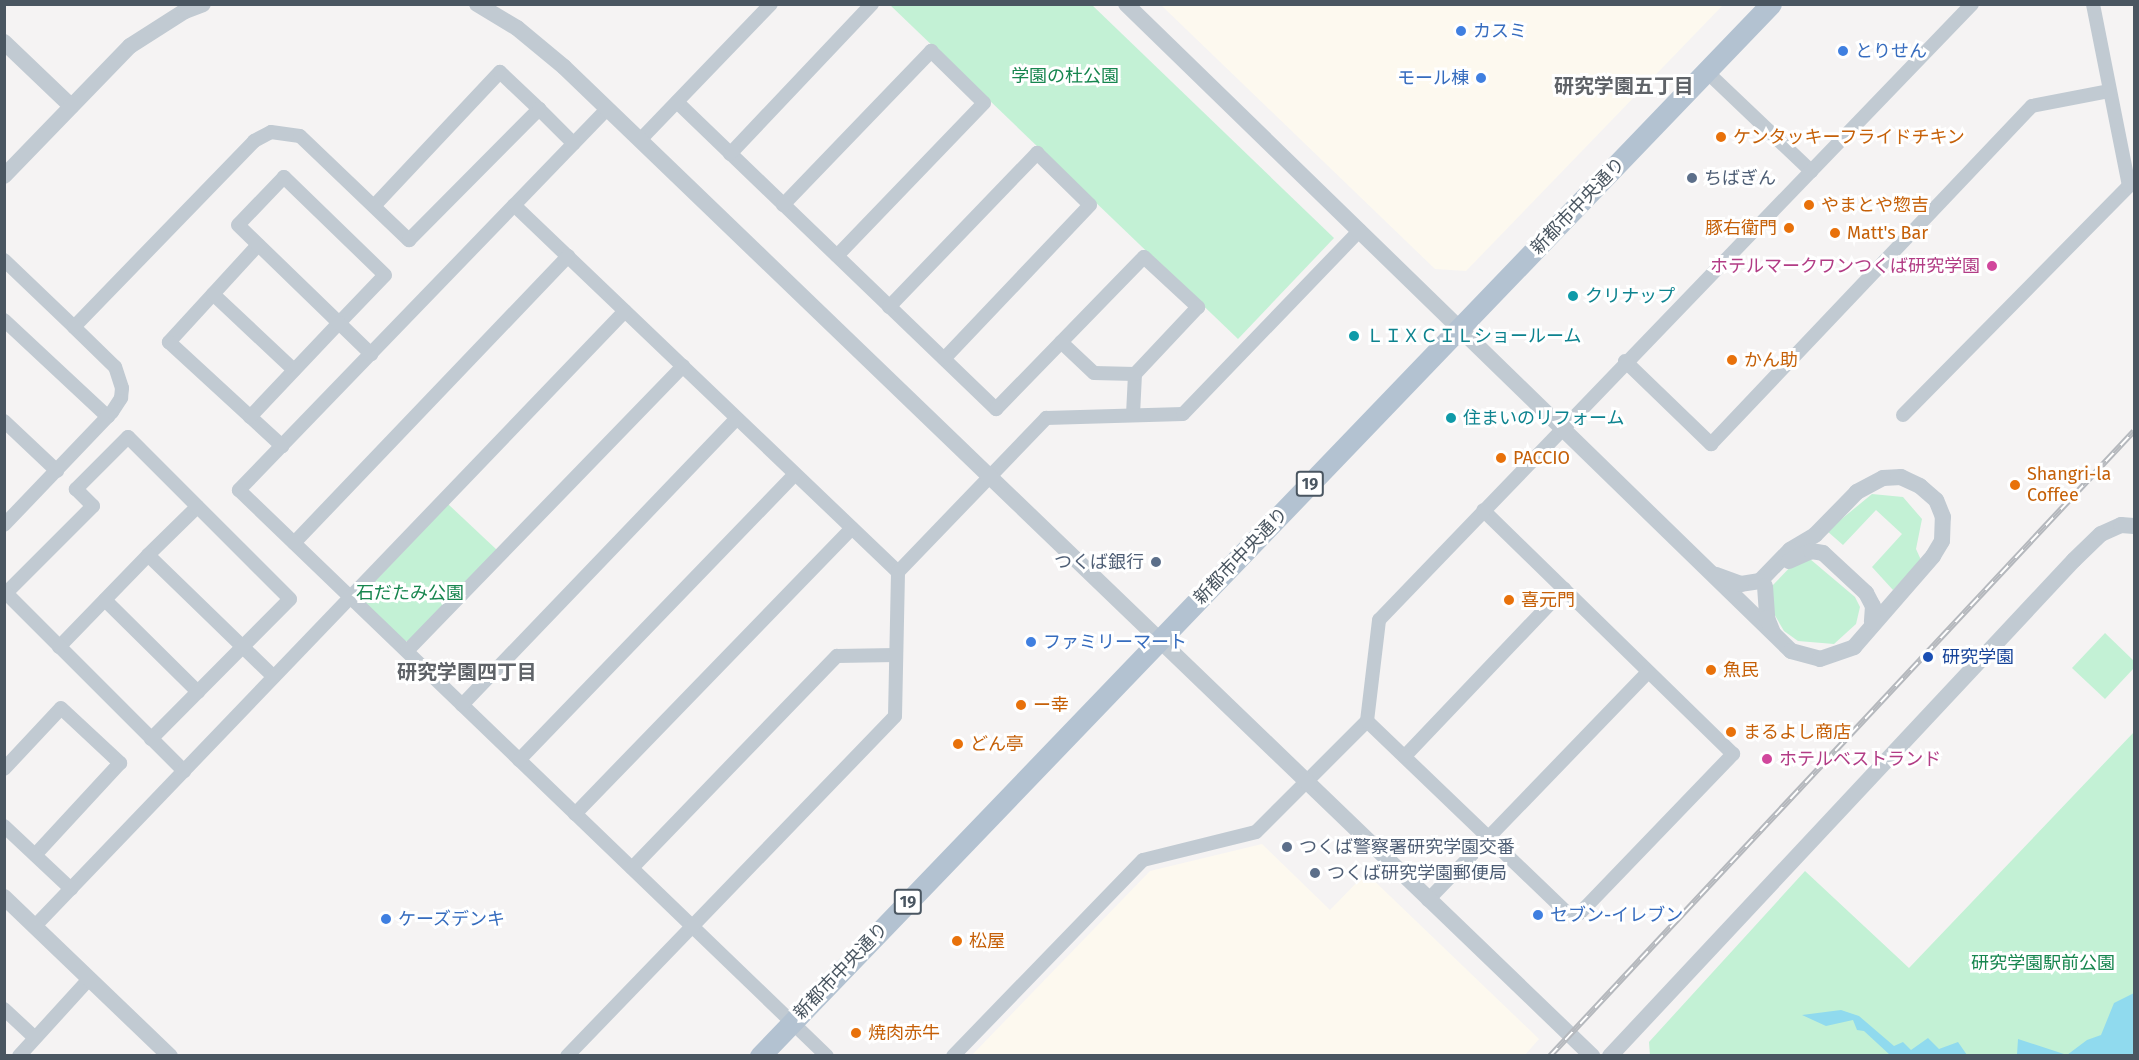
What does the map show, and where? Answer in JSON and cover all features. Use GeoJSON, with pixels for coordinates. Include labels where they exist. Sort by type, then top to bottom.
{"type":"FeatureCollection","features":[{"type":"Feature","properties":{"kind":"main road","name":"新都市中央通り"},"geometry":{"type":"LineString","coordinates":[[760,1056],[1771,4]]}},
{"type":"Feature","properties":{"kind":"street"},"geometry":{"type":"LineString","coordinates":[[4,176],[130,46],[185,11],[203,4]]}},
{"type":"Feature","properties":{"kind":"street"},"geometry":{"type":"LineString","coordinates":[[477,4],[517,28],[640,140],[1592,1056]]}},
{"type":"Feature","properties":{"kind":"street"},"geometry":{"type":"LineString","coordinates":[[640,140],[771,4]]}},
{"type":"Feature","properties":{"kind":"street"},"geometry":{"type":"LineString","coordinates":[[730,154],[872,4]]}},
{"type":"Feature","properties":{"kind":"street"},"geometry":{"type":"LineString","coordinates":[[1126,4],[1716,574],[1728,594],[1776,639],[1799,655],[1826,658],[1854,647],[1872,622],[1934,556],[1942,541],[1944,525],[1940,508],[1929,492],[1910,480],[1892,477],[1865,485],[1815,535],[1790,550],[1766,576],[1742,584]]}},
{"type":"Feature","properties":{"kind":"street"},"geometry":{"type":"LineString","coordinates":[[953,1056],[1143,860],[1256,832],[1367,721],[1379,620],[1625,361],[1972,4]]}},
{"type":"Feature","properties":{"kind":"street"},"geometry":{"type":"LineString","coordinates":[[1903,415],[2129,186],[2093,4]]}},
{"type":"Feature","properties":{"kind":"street"},"geometry":{"type":"LineString","coordinates":[[4,42],[71,106]]}},
{"type":"Feature","properties":{"kind":"street"},"geometry":{"type":"LineString","coordinates":[[783,205],[930,51],[984,103],[837,256]]}},
{"type":"Feature","properties":{"kind":"street"},"geometry":{"type":"LineString","coordinates":[[374,206],[500,72],[574,144]]}},
{"type":"Feature","properties":{"kind":"street"},"geometry":{"type":"LineString","coordinates":[[1707,72],[1811,171]]}},
{"type":"Feature","properties":{"kind":"street"},"geometry":{"type":"LineString","coordinates":[[1625,361],[1711,444],[2032,106],[2109,91]]}},
{"type":"Feature","properties":{"kind":"street"},"geometry":{"type":"LineString","coordinates":[[677,102],[996,410],[1144,257],[1198,307],[1134,374],[1133,415]]}},
{"type":"Feature","properties":{"kind":"street"},"geometry":{"type":"LineString","coordinates":[[74,327],[254,141],[271,132],[300,136],[409,240],[539,109]]}},
{"type":"Feature","properties":{"kind":"street"},"geometry":{"type":"LineString","coordinates":[[607,109],[239,490],[827,1056]]}},
{"type":"Feature","properties":{"kind":"street"},"geometry":{"type":"LineString","coordinates":[[889,307],[1036,153],[1090,205],[944,359]]}},
{"type":"Feature","properties":{"kind":"street"},"geometry":{"type":"LineString","coordinates":[[250,417],[294,370],[339,323],[385,275],[284,177],[238,225],[258,245],[339,323],[371,354]]}},
{"type":"Feature","properties":{"kind":"street"},"geometry":{"type":"LineString","coordinates":[[514,205],[898,572]]}},
{"type":"Feature","properties":{"kind":"street"},"geometry":{"type":"LineString","coordinates":[[567,1056],[894,716],[898,572],[1046,418],[1184,414],[1360,230]]}},
{"type":"Feature","properties":{"kind":"street"},"geometry":{"type":"LineString","coordinates":[[258,245],[169,342],[282,446]]}},
{"type":"Feature","properties":{"kind":"street"},"geometry":{"type":"LineString","coordinates":[[294,543],[568,256]]}},
{"type":"Feature","properties":{"kind":"street"},"geometry":{"type":"LineString","coordinates":[[4,261],[74,327],[120,376],[121,398],[108,417],[5,523]]}},
{"type":"Feature","properties":{"kind":"street"},"geometry":{"type":"LineString","coordinates":[[213,294],[294,370]]}},
{"type":"Feature","properties":{"kind":"street"},"geometry":{"type":"LineString","coordinates":[[36,926],[625,310]]}},
{"type":"Feature","properties":{"kind":"street"},"geometry":{"type":"LineString","coordinates":[[4,320],[108,417]]}},
{"type":"Feature","properties":{"kind":"street"},"geometry":{"type":"LineString","coordinates":[[1061,342],[1094,373],[1134,374]]}},
{"type":"Feature","properties":{"kind":"street"},"geometry":{"type":"LineString","coordinates":[[407,651],[683,366]]}},
{"type":"Feature","properties":{"kind":"street"},"geometry":{"type":"LineString","coordinates":[[462,705],[737,418]]}},
{"type":"Feature","properties":{"kind":"street"},"geometry":{"type":"LineString","coordinates":[[4,421],[57,471]]}},
{"type":"Feature","properties":{"kind":"street"},"geometry":{"type":"LineString","coordinates":[[151,739],[290,599],[128,437],[76,489],[93,506],[6,593],[59,647],[151,739],[184,771]]}},
{"type":"Feature","properties":{"kind":"street"},"geometry":{"type":"LineString","coordinates":[[519,759],[795,474]]}},
{"type":"Feature","properties":{"kind":"street"},"geometry":{"type":"LineString","coordinates":[[59,647],[197,507]]}},
{"type":"Feature","properties":{"kind":"street"},"geometry":{"type":"LineString","coordinates":[[1367,721],[1568,914],[1580,913],[1733,754],[1483,510]]}},
{"type":"Feature","properties":{"kind":"street"},"geometry":{"type":"LineString","coordinates":[[1611,1056],[2074,560],[2101,534],[2121,525],[2134,526]]}},
{"type":"Feature","properties":{"kind":"street"},"geometry":{"type":"LineString","coordinates":[[575,814],[852,528]]}},
{"type":"Feature","properties":{"kind":"street"},"geometry":{"type":"LineString","coordinates":[[1716,574],[1753,590],[1765,586],[1794,557],[1811,551],[1823,553],[1866,593],[1873,606],[1872,622]]}},
{"type":"Feature","properties":{"kind":"street"},"geometry":{"type":"LineString","coordinates":[[148,555],[274,677]]}},
{"type":"Feature","properties":{"kind":"street"},"geometry":{"type":"LineString","coordinates":[[1765,586],[1767,618],[1776,639]]}},
{"type":"Feature","properties":{"kind":"street"},"geometry":{"type":"LineString","coordinates":[[1405,756],[1564,589]]}},
{"type":"Feature","properties":{"kind":"street"},"geometry":{"type":"LineString","coordinates":[[105,600],[198,692]]}},
{"type":"Feature","properties":{"kind":"street"},"geometry":{"type":"LineString","coordinates":[[632,868],[837,656],[896,656]]}},
{"type":"Feature","properties":{"kind":"street"},"geometry":{"type":"LineString","coordinates":[[1428,900],[1648,672]]}},
{"type":"Feature","properties":{"kind":"street"},"geometry":{"type":"LineString","coordinates":[[4,770],[62,708],[120,763],[35,855]]}},
{"type":"Feature","properties":{"kind":"street"},"geometry":{"type":"LineString","coordinates":[[4,826],[71,889]]}},
{"type":"Feature","properties":{"kind":"street"},"geometry":{"type":"LineString","coordinates":[[4,897],[170,1056]]}},
{"type":"Feature","properties":{"kind":"street"},"geometry":{"type":"LineString","coordinates":[[19,1056],[90,978]]}},
{"type":"Feature","properties":{"kind":"street"},"geometry":{"type":"LineString","coordinates":[[4,1009],[35,1038]]}},
{"type":"Feature","properties":{"kind":"shaded area"},"geometry":{"type":"Polygon","coordinates":[[[1161,5],[1723,5],[1466,271],[1435,269],[1161,5]]]}},
{"type":"Feature","properties":{"kind":"shaded area"},"geometry":{"type":"Polygon","coordinates":[[[1262,844],[1330,910],[1366,873],[1539,1039],[1524,1056],[972,1055],[1150,871],[1262,844]]]}},
{"type":"Feature","properties":{"kind":"green space","name":"学園の杜公園"},"geometry":{"type":"Polygon","coordinates":[[[890,5],[1092,5],[1334,238],[1238,339],[890,5]]]}},
{"type":"Feature","properties":{"kind":"green space"},"geometry":{"type":"Polygon","coordinates":[[[1872,494],[1903,497],[1922,519],[1916,549],[1921,560],[1893,590],[1872,567],[1902,534],[1876,510],[1843,545],[1827,531],[1872,494]]]}},
{"type":"Feature","properties":{"kind":"green space","name":"石だたみ公園"},"geometry":{"type":"Polygon","coordinates":[[[448,504],[497,550],[411,641],[403,641],[360,601],[361,596],[448,504]]]}},
{"type":"Feature","properties":{"kind":"green space"},"geometry":{"type":"Polygon","coordinates":[[[1810,559],[1855,597],[1860,607],[1856,624],[1834,644],[1798,641],[1784,631],[1773,612],[1772,586],[1796,561],[1810,559]]]}},
{"type":"Feature","properties":{"kind":"green space"},"geometry":{"type":"Polygon","coordinates":[[[2105,633],[2134,661],[2134,668],[2105,699],[2072,668],[2105,633]]]}},
{"type":"Feature","properties":{"kind":"green space","name":"研究学園駅前公園"},"geometry":{"type":"Polygon","coordinates":[[[2134,732],[2134,1055],[1650,1056],[1649,1042],[1805,871],[1909,968],[2134,732]]]}},
{"type":"Feature","properties":{"kind":"water"},"geometry":{"type":"Polygon","coordinates":[[[2134,993],[2134,1055],[2067,1055],[2087,1040],[2101,1035],[2114,1003],[2134,993]]]}},
{"type":"Feature","properties":{"kind":"water"},"geometry":{"type":"Polygon","coordinates":[[[1841,1010],[1859,1016],[1894,1046],[1903,1042],[1911,1050],[1928,1038],[1939,1049],[1958,1042],[1967,1055],[1890,1055],[1864,1031],[1857,1030],[1853,1020],[1826,1026],[1802,1015],[1841,1010]]]}},
{"type":"Feature","properties":{"kind":"water"},"geometry":{"type":"Polygon","coordinates":[[[2018,1039],[2067,1055],[2017,1055],[2018,1039]]]}},
{"type":"Feature","properties":{"kind":"railway"},"geometry":{"type":"LineString","coordinates":[[1550,1056],[2134,431]]}},
{"type":"Feature","properties":{"kind":"place","name":"カスミ"},"geometry":{"type":"Point","coordinates":[1461,31]}},
{"type":"Feature","properties":{"kind":"place","name":"とりせん"},"geometry":{"type":"Point","coordinates":[1843,51]}},
{"type":"Feature","properties":{"kind":"place","name":"モール棟"},"geometry":{"type":"Point","coordinates":[1481,78]}},
{"type":"Feature","properties":{"kind":"place","name":"ケンタッキーフライドチキン"},"geometry":{"type":"Point","coordinates":[1721,137]}},
{"type":"Feature","properties":{"kind":"place","name":"ちばぎん"},"geometry":{"type":"Point","coordinates":[1692,178]}},
{"type":"Feature","properties":{"kind":"place","name":"やまとや惣吉"},"geometry":{"type":"Point","coordinates":[1809,205]}},
{"type":"Feature","properties":{"kind":"place","name":"豚右衛門"},"geometry":{"type":"Point","coordinates":[1789,228]}},
{"type":"Feature","properties":{"kind":"place","name":"Matt's Bar"},"geometry":{"type":"Point","coordinates":[1835,233]}},
{"type":"Feature","properties":{"kind":"place","name":"ホテルマークワンつくば研究学園"},"geometry":{"type":"Point","coordinates":[1992,266]}},
{"type":"Feature","properties":{"kind":"place","name":"クリナップ"},"geometry":{"type":"Point","coordinates":[1573,296]}},
{"type":"Feature","properties":{"kind":"place","name":"ＬＩＸＣＩＬショールーム"},"geometry":{"type":"Point","coordinates":[1354,336]}},
{"type":"Feature","properties":{"kind":"place","name":"かん助"},"geometry":{"type":"Point","coordinates":[1732,360]}},
{"type":"Feature","properties":{"kind":"place","name":"住まいのリフォーム"},"geometry":{"type":"Point","coordinates":[1451,418]}},
{"type":"Feature","properties":{"kind":"place","name":"PACCIO"},"geometry":{"type":"Point","coordinates":[1501,458]}},
{"type":"Feature","properties":{"kind":"place","name":"Shangri-la Coffee"},"geometry":{"type":"Point","coordinates":[2015,485]}},
{"type":"Feature","properties":{"kind":"place","name":"つくば銀行"},"geometry":{"type":"Point","coordinates":[1156,562]}},
{"type":"Feature","properties":{"kind":"place","name":"喜元門"},"geometry":{"type":"Point","coordinates":[1509,600]}},
{"type":"Feature","properties":{"kind":"place","name":"ファミリーマート"},"geometry":{"type":"Point","coordinates":[1031,642]}},
{"type":"Feature","properties":{"kind":"place","name":"研究学園"},"geometry":{"type":"Point","coordinates":[1928,657]}},
{"type":"Feature","properties":{"kind":"place","name":"魚民"},"geometry":{"type":"Point","coordinates":[1711,670]}},
{"type":"Feature","properties":{"kind":"place","name":"ー幸"},"geometry":{"type":"Point","coordinates":[1021,705]}},
{"type":"Feature","properties":{"kind":"place","name":"まるよし商店"},"geometry":{"type":"Point","coordinates":[1731,732]}},
{"type":"Feature","properties":{"kind":"place","name":"どん亭"},"geometry":{"type":"Point","coordinates":[958,744]}},
{"type":"Feature","properties":{"kind":"place","name":"ホテルベストランド"},"geometry":{"type":"Point","coordinates":[1767,759]}},
{"type":"Feature","properties":{"kind":"place","name":"つくば警察署研究学園交番"},"geometry":{"type":"Point","coordinates":[1287,847]}},
{"type":"Feature","properties":{"kind":"place","name":"つくば研究学園郵便局"},"geometry":{"type":"Point","coordinates":[1315,873]}},
{"type":"Feature","properties":{"kind":"place","name":"セブン-イレブン"},"geometry":{"type":"Point","coordinates":[1538,915]}},
{"type":"Feature","properties":{"kind":"place","name":"ケーズデンキ"},"geometry":{"type":"Point","coordinates":[386,919]}},
{"type":"Feature","properties":{"kind":"place","name":"松屋"},"geometry":{"type":"Point","coordinates":[957,941]}},
{"type":"Feature","properties":{"kind":"place","name":"焼肉赤牛"},"geometry":{"type":"Point","coordinates":[856,1033]}},
{"type":"Feature","properties":{"kind":"district","name":"研究学園五丁目"},"geometry":{"type":"Point","coordinates":[1624,86]}},
{"type":"Feature","properties":{"kind":"district","name":"研究学園四丁目"},"geometry":{"type":"Point","coordinates":[467,672]}}]}
